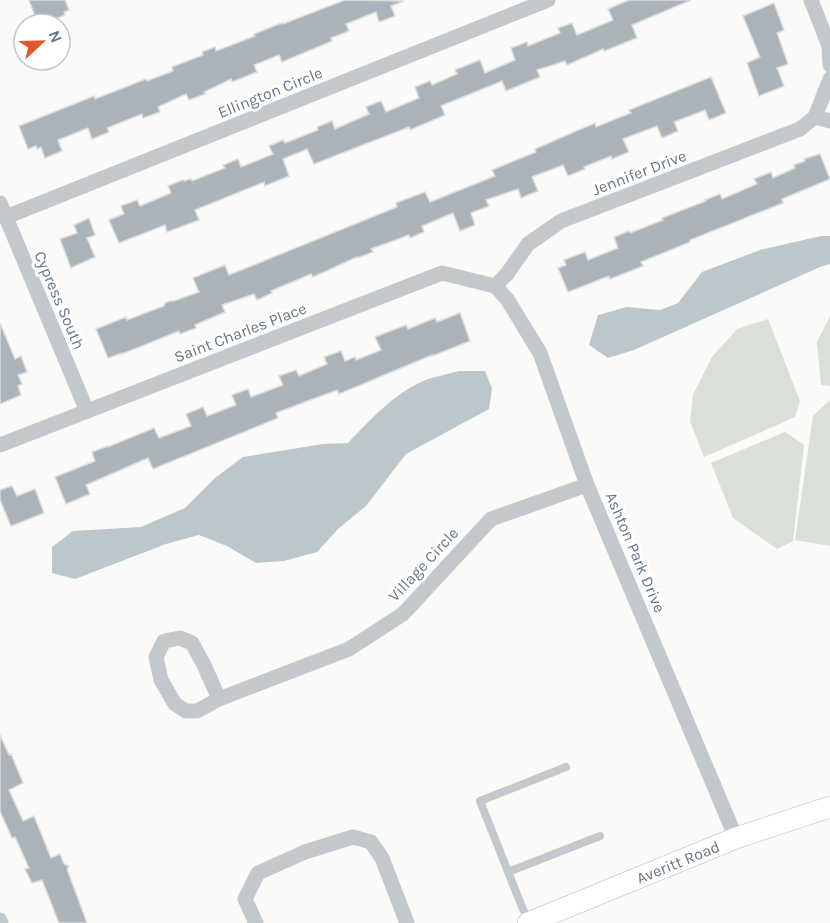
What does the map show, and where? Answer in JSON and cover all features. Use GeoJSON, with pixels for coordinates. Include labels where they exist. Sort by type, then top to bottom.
{"type":"FeatureCollection","features":[{"type":"Feature","properties":{"kind":"street","name":"Ellington Circle"},"geometry":{"type":"LineString","coordinates":[[6,217],[548,0]]}},
{"type":"Feature","properties":{"kind":"street"},"geometry":{"type":"LineString","coordinates":[[811,0],[829,46],[830,64]]}},
{"type":"Feature","properties":{"kind":"street"},"geometry":{"type":"LineString","coordinates":[[830,79],[815,117],[830,121]]}},
{"type":"Feature","properties":{"kind":"street","name":"Jennifer Drive"},"geometry":{"type":"LineString","coordinates":[[495,286],[507,274],[528,244],[561,221],[800,129],[815,117]]}},
{"type":"Feature","properties":{"kind":"street","name":"Cypress South"},"geometry":{"type":"LineString","coordinates":[[0,203],[87,411]]}},
{"type":"Feature","properties":{"kind":"street","name":"Saint Charles Place"},"geometry":{"type":"LineString","coordinates":[[0,445],[442,273],[495,286]]}},
{"type":"Feature","properties":{"kind":"street","name":"Ashton Park Drive"},"geometry":{"type":"LineString","coordinates":[[495,286],[507,299],[540,353],[587,485],[736,838]]}},
{"type":"Feature","properties":{"kind":"street","name":"Village Circle"},"geometry":{"type":"LineString","coordinates":[[219,699],[192,643],[180,638],[164,641],[156,657],[161,680],[175,704],[186,711],[197,711],[219,699],[349,649],[403,614],[491,519],[587,485]]}},
{"type":"Feature","properties":{"kind":"street","name":"Averitt Road"},"geometry":{"type":"LineString","coordinates":[[530,923],[736,838],[830,807]]}},
{"type":"Feature","properties":{"kind":"street"},"geometry":{"type":"LineString","coordinates":[[256,923],[245,899],[258,873],[305,852],[353,837],[371,842],[382,858],[407,923]]}},
{"type":"Feature","properties":{"kind":"lane"},"geometry":{"type":"LineString","coordinates":[[530,923],[480,801],[566,767]]}},
{"type":"Feature","properties":{"kind":"lane"},"geometry":{"type":"LineString","coordinates":[[508,872],[600,836]]}},
{"type":"Feature","properties":{"kind":"shaded area"},"geometry":{"type":"Polygon","coordinates":[[[830,236],[830,264],[634,350],[608,358],[589,345],[598,315],[627,307],[660,310],[678,303],[702,272],[760,250],[830,236]]]}},
{"type":"Feature","properties":{"kind":"shaded area"},"geometry":{"type":"Polygon","coordinates":[[[830,316],[830,386],[821,385],[817,342],[830,316]]]}},
{"type":"Feature","properties":{"kind":"shaded area"},"geometry":{"type":"Polygon","coordinates":[[[768,319],[800,401],[795,417],[704,457],[690,421],[693,395],[712,357],[737,329],[768,319]]]}},
{"type":"Feature","properties":{"kind":"shaded area"},"geometry":{"type":"Polygon","coordinates":[[[459,371],[485,371],[492,388],[489,409],[406,454],[366,506],[339,528],[317,552],[284,561],[256,563],[227,546],[199,535],[166,544],[75,579],[52,573],[52,547],[73,531],[141,527],[185,508],[215,478],[243,457],[323,444],[348,443],[394,398],[428,379],[459,371]]]}},
{"type":"Feature","properties":{"kind":"shaded area"},"geometry":{"type":"Polygon","coordinates":[[[830,400],[830,546],[795,540],[813,416],[830,400]]]}},
{"type":"Feature","properties":{"kind":"shaded area"},"geometry":{"type":"Polygon","coordinates":[[[785,432],[804,445],[793,541],[777,549],[733,518],[711,463],[785,432]]]}},
{"type":"Feature","properties":{"kind":"building"},"geometry":{"type":"Polygon","coordinates":[[[29,0],[65,0],[69,10],[64,12],[34,12],[29,0]]]}},
{"type":"Feature","properties":{"kind":"building"},"geometry":{"type":"Polygon","coordinates":[[[345,0],[404,1],[391,6],[395,16],[379,22],[376,12],[346,24],[349,31],[331,38],[332,41],[282,62],[279,55],[254,65],[257,72],[232,82],[231,79],[204,92],[205,94],[189,100],[186,94],[158,107],[160,112],[143,118],[142,114],[107,128],[109,132],[92,139],[88,128],[58,140],[62,151],[45,158],[41,147],[28,149],[19,126],[94,96],[95,99],[173,71],[172,67],[203,55],[202,52],[215,47],[216,51],[279,24],[345,0]]]}},
{"type":"Feature","properties":{"kind":"building"},"geometry":{"type":"Polygon","coordinates":[[[629,0],[691,0],[632,25],[637,38],[604,51],[603,49],[567,65],[565,61],[537,70],[540,77],[506,91],[502,81],[441,106],[445,115],[314,164],[307,149],[283,159],[289,176],[265,186],[264,182],[195,210],[199,220],[167,232],[165,225],[119,243],[109,220],[124,214],[121,206],[137,200],[140,206],[171,193],[168,186],[183,180],[191,179],[192,181],[225,168],[223,165],[238,159],[241,167],[273,154],[269,146],[283,140],[285,143],[318,130],[317,127],[332,121],[335,129],[369,114],[366,107],[381,101],[386,112],[419,98],[415,87],[430,81],[432,85],[457,74],[455,70],[480,60],[485,73],[515,60],[511,48],[527,42],[528,46],[560,33],[558,28],[572,23],[577,35],[613,20],[608,9],[629,0]]]}},
{"type":"Feature","properties":{"kind":"building"},"geometry":{"type":"Polygon","coordinates":[[[774,3],[784,30],[777,33],[788,64],[777,68],[784,86],[759,96],[747,63],[760,57],[743,16],[774,3]]]}},
{"type":"Feature","properties":{"kind":"building"},"geometry":{"type":"Polygon","coordinates":[[[711,77],[726,113],[709,120],[705,110],[674,122],[678,131],[662,138],[657,126],[623,139],[629,152],[612,159],[611,156],[568,176],[563,165],[532,177],[538,191],[521,198],[518,189],[486,200],[489,206],[471,213],[475,225],[460,231],[453,213],[422,226],[424,232],[371,249],[373,252],[313,277],[311,274],[271,291],[272,293],[257,300],[254,294],[222,305],[225,312],[195,325],[196,328],[180,334],[179,331],[108,358],[96,329],[126,317],[127,320],[164,306],[170,301],[199,292],[193,278],[225,265],[229,275],[397,207],[396,203],[425,192],[430,202],[495,176],[492,170],[536,152],[535,149],[595,123],[596,127],[631,113],[629,110],[711,77]]]}},
{"type":"Feature","properties":{"kind":"building"},"geometry":{"type":"Polygon","coordinates":[[[820,154],[830,179],[782,199],[783,203],[641,262],[643,266],[568,292],[558,268],[566,265],[564,260],[585,252],[588,260],[618,248],[614,237],[663,220],[662,218],[720,194],[722,199],[757,184],[754,179],[771,172],[773,178],[795,168],[794,165],[805,161],[804,159],[820,154]]]}},
{"type":"Feature","properties":{"kind":"building"},"geometry":{"type":"Polygon","coordinates":[[[89,218],[95,235],[87,238],[95,257],[71,268],[60,239],[77,233],[74,225],[89,218]]]}},
{"type":"Feature","properties":{"kind":"building"},"geometry":{"type":"Polygon","coordinates":[[[460,313],[470,341],[339,394],[337,390],[276,413],[278,418],[153,469],[148,458],[86,485],[90,494],[66,504],[55,477],[95,461],[92,452],[154,428],[159,438],[191,426],[186,414],[203,407],[207,416],[236,405],[232,395],[248,389],[251,397],[283,385],[279,376],[296,370],[299,376],[327,364],[324,357],[341,351],[345,361],[355,357],[356,360],[381,350],[375,337],[406,325],[408,329],[435,318],[437,322],[460,313]]]}},
{"type":"Feature","properties":{"kind":"building"},"geometry":{"type":"Polygon","coordinates":[[[0,323],[15,359],[21,356],[27,372],[18,375],[22,384],[18,386],[21,395],[0,404],[0,323]]]}},
{"type":"Feature","properties":{"kind":"building"},"geometry":{"type":"Polygon","coordinates":[[[12,486],[17,496],[35,489],[44,513],[11,526],[0,500],[0,490],[12,486]]]}},
{"type":"Feature","properties":{"kind":"building"},"geometry":{"type":"Polygon","coordinates":[[[0,735],[23,783],[9,790],[23,821],[34,816],[51,858],[60,854],[64,864],[69,866],[67,869],[87,923],[59,923],[42,880],[32,883],[25,869],[29,868],[0,811],[0,735]]]}}]}
